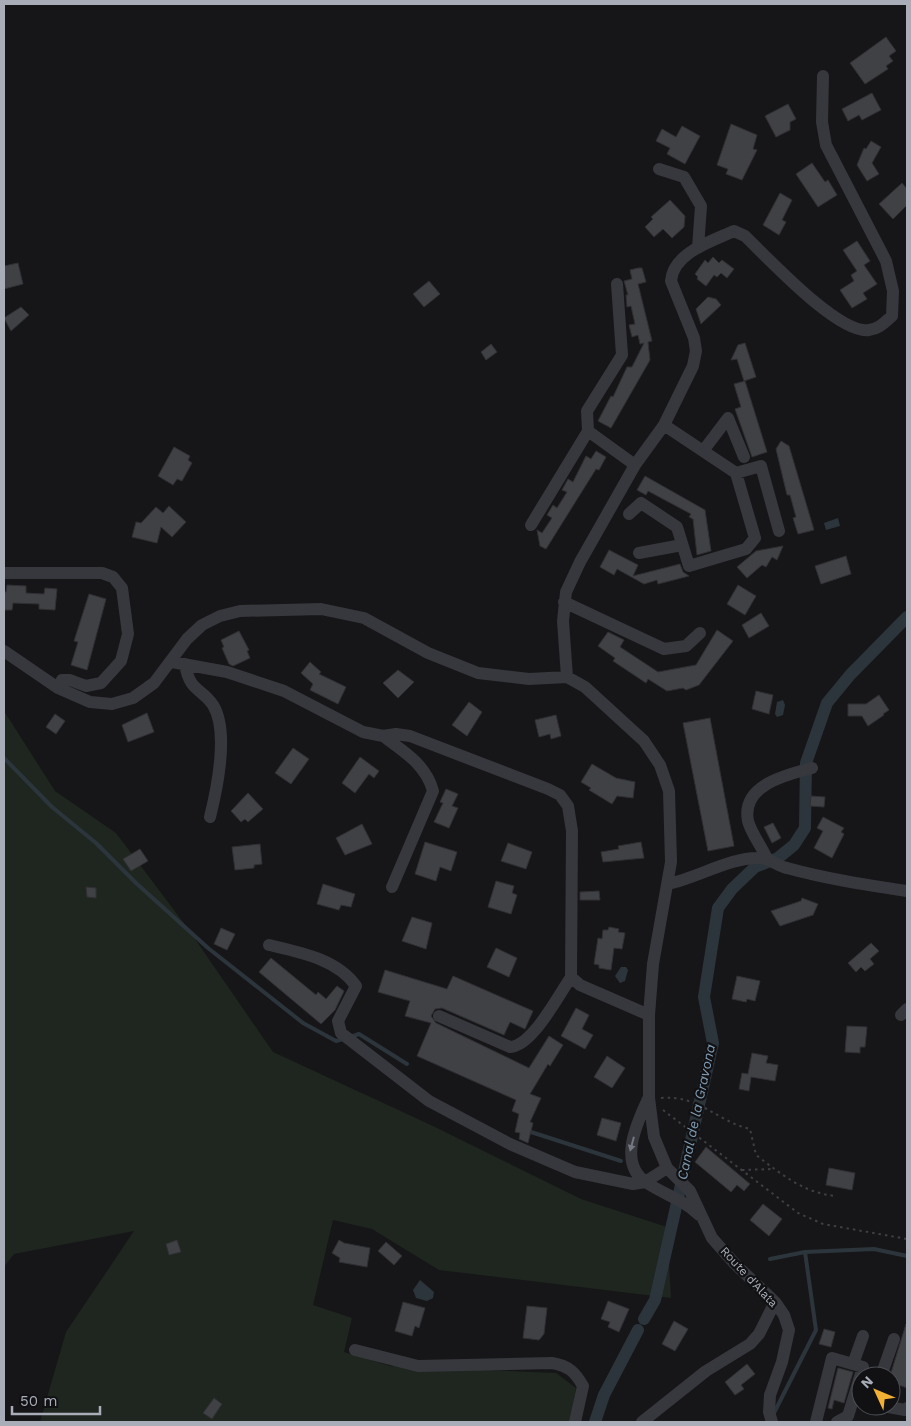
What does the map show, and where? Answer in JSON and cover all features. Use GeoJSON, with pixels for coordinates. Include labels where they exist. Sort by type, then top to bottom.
{"type":"FeatureCollection","features":[{"type":"Feature","properties":{"kind":"street"},"geometry":{"type":"LineString","coordinates":[[567,677],[563,621],[566,592],[580,562],[635,465],[664,425],[693,366],[696,351],[694,338],[671,281],[672,271],[679,262],[698,248],[734,231],[745,236],[822,308],[843,323],[858,329],[869,330],[880,326],[892,316],[893,290],[886,262],[826,145],[822,122],[823,76]]}},
{"type":"Feature","properties":{"kind":"street"},"geometry":{"type":"LineString","coordinates":[[659,169],[684,177],[701,206],[698,248]]}},
{"type":"Feature","properties":{"kind":"street"},"geometry":{"type":"LineString","coordinates":[[531,524],[588,431],[587,411],[622,355],[617,284]]}},
{"type":"Feature","properties":{"kind":"street"},"geometry":{"type":"LineString","coordinates":[[703,451],[728,418],[744,457]]}},
{"type":"Feature","properties":{"kind":"street"},"geometry":{"type":"LineString","coordinates":[[629,514],[641,503],[677,527],[689,566],[746,549],[755,538],[736,473],[664,425]]}},
{"type":"Feature","properties":{"kind":"street"},"geometry":{"type":"LineString","coordinates":[[588,431],[635,465]]}},
{"type":"Feature","properties":{"kind":"street"},"geometry":{"type":"LineString","coordinates":[[736,473],[761,466],[779,530]]}},
{"type":"Feature","properties":{"kind":"street"},"geometry":{"type":"LineString","coordinates":[[639,553],[682,544]]}},
{"type":"Feature","properties":{"kind":"street"},"geometry":{"type":"LineString","coordinates":[[4,573],[102,573],[113,577],[122,588],[128,634],[121,661],[101,683],[86,686],[70,680],[62,680],[58,688]]}},
{"type":"Feature","properties":{"kind":"street"},"geometry":{"type":"LineString","coordinates":[[564,602],[664,649],[686,646],[700,633]]}},
{"type":"Feature","properties":{"kind":"street"},"geometry":{"type":"LineString","coordinates":[[4,651],[58,688],[90,702],[112,704],[133,698],[154,684],[172,662],[187,639],[202,625],[220,616],[240,611],[322,609],[364,618],[428,652],[478,673],[529,679],[567,677],[585,687],[644,741],[660,765],[669,791],[671,862],[654,964],[649,1015],[649,1098],[654,1137],[667,1168],[645,1182],[632,1184],[574,1172],[510,1144],[430,1101],[341,1033],[338,1021],[356,986],[349,977],[313,956],[269,945]]}},
{"type":"Feature","properties":{"kind":"street"},"geometry":{"type":"LineString","coordinates":[[172,662],[227,672],[284,691],[363,732],[384,736],[396,734],[410,736],[548,789],[560,796],[568,806],[572,831],[571,977],[531,1036],[518,1047],[510,1047],[439,1016]]}},
{"type":"Feature","properties":{"kind":"street"},"geometry":{"type":"LineString","coordinates":[[185,664],[188,678],[196,690],[213,705],[220,732],[219,777],[210,817]]}},
{"type":"Feature","properties":{"kind":"street"},"geometry":{"type":"LineString","coordinates":[[384,736],[417,761],[430,778],[433,791],[392,887]]}},
{"type":"Feature","properties":{"kind":"street"},"geometry":{"type":"LineString","coordinates":[[767,859],[748,822],[748,812],[754,792],[764,784],[806,770]]}},
{"type":"Feature","properties":{"kind":"street"},"geometry":{"type":"LineString","coordinates":[[668,884],[690,879],[737,860],[767,859],[785,868],[907,892]]}},
{"type":"Feature","properties":{"kind":"street"},"geometry":{"type":"LineString","coordinates":[[571,977],[580,985],[649,1015]]}},
{"type":"Feature","properties":{"kind":"street"},"geometry":{"type":"LineString","coordinates":[[649,1098],[638,1120],[630,1154],[637,1173],[645,1182],[684,1202],[705,1220]]}},
{"type":"Feature","properties":{"kind":"street","name":"Route d'Alata"},"geometry":{"type":"LineString","coordinates":[[667,1168],[690,1191],[712,1238],[735,1264],[775,1302],[784,1315],[789,1330],[782,1362],[770,1394],[769,1412],[772,1422]]}},
{"type":"Feature","properties":{"kind":"street"},"geometry":{"type":"LineString","coordinates":[[642,1422],[706,1371],[750,1344],[759,1334],[775,1302]]}},
{"type":"Feature","properties":{"kind":"street"},"geometry":{"type":"LineString","coordinates":[[853,1364],[862,1336]]}},
{"type":"Feature","properties":{"kind":"street"},"geometry":{"type":"LineString","coordinates":[[885,1366],[894,1339]]}},
{"type":"Feature","properties":{"kind":"street"},"geometry":{"type":"LineString","coordinates":[[355,1350],[418,1366],[552,1363],[566,1366],[576,1374],[583,1386],[575,1422]]}},
{"type":"Feature","properties":{"kind":"street"},"geometry":{"type":"LineString","coordinates":[[816,1422],[832,1358],[863,1367],[848,1416],[837,1422]]}},
{"type":"Feature","properties":{"kind":"path"},"geometry":{"type":"LineString","coordinates":[[649,1098],[676,1097],[692,1101],[735,1126],[750,1130],[756,1155],[774,1169],[792,1182],[820,1195],[837,1196]]}},
{"type":"Feature","properties":{"kind":"path"},"geometry":{"type":"LineString","coordinates":[[649,1098],[798,1213],[823,1224],[907,1238]]}},
{"type":"Feature","properties":{"kind":"path"},"geometry":{"type":"LineString","coordinates":[[742,1170],[774,1169]]}},
{"type":"Feature","properties":{"kind":"shaded area"},"geometry":{"type":"Polygon","coordinates":[[[838,518],[840,526],[826,530],[824,523],[838,518]]]}},
{"type":"Feature","properties":{"kind":"shaded area"},"geometry":{"type":"Polygon","coordinates":[[[783,700],[785,705],[783,715],[777,717],[775,714],[777,702],[783,700]]]}},
{"type":"Feature","properties":{"kind":"shaded area"},"geometry":{"type":"Polygon","coordinates":[[[4,711],[55,791],[116,833],[186,926],[273,1052],[433,1126],[581,1199],[667,1227],[671,1298],[439,1270],[372,1229],[333,1220],[313,1305],[352,1318],[344,1352],[390,1366],[556,1373],[576,1388],[570,1422],[40,1422],[66,1332],[134,1231],[14,1254],[4,1267],[4,711]]]}},
{"type":"Feature","properties":{"kind":"shaded area"},"geometry":{"type":"Polygon","coordinates":[[[621,967],[626,967],[628,970],[625,981],[620,983],[615,976],[621,967]]]}},
{"type":"Feature","properties":{"kind":"shaded area"},"geometry":{"type":"Polygon","coordinates":[[[420,1280],[434,1292],[433,1298],[427,1301],[416,1298],[413,1290],[420,1280]]]}},
{"type":"Feature","properties":{"kind":"building"},"geometry":{"type":"Polygon","coordinates":[[[886,37],[896,51],[889,56],[893,61],[886,66],[888,69],[865,84],[850,63],[886,37]]]}},
{"type":"Feature","properties":{"kind":"building"},"geometry":{"type":"Polygon","coordinates":[[[872,93],[881,110],[862,120],[859,115],[848,121],[842,109],[872,93]]]}},
{"type":"Feature","properties":{"kind":"building"},"geometry":{"type":"Polygon","coordinates":[[[788,104],[796,119],[790,122],[790,130],[776,137],[765,116],[788,104]]]}},
{"type":"Feature","properties":{"kind":"building"},"geometry":{"type":"Polygon","coordinates":[[[731,124],[757,135],[753,149],[757,150],[742,180],[726,174],[728,169],[717,165],[731,124]]]}},
{"type":"Feature","properties":{"kind":"building"},"geometry":{"type":"Polygon","coordinates":[[[682,126],[700,136],[685,164],[667,154],[670,148],[656,141],[662,129],[676,137],[682,126]]]}},
{"type":"Feature","properties":{"kind":"building"},"geometry":{"type":"Polygon","coordinates":[[[871,141],[881,147],[872,163],[879,174],[867,181],[857,165],[864,148],[866,149],[871,141]]]}},
{"type":"Feature","properties":{"kind":"building"},"geometry":{"type":"Polygon","coordinates":[[[812,163],[825,182],[828,180],[837,195],[818,207],[796,174],[812,163]]]}},
{"type":"Feature","properties":{"kind":"building"},"geometry":{"type":"Polygon","coordinates":[[[902,183],[907,189],[907,205],[893,219],[879,204],[902,183]]]}},
{"type":"Feature","properties":{"kind":"building"},"geometry":{"type":"Polygon","coordinates":[[[780,193],[792,200],[782,220],[786,222],[779,235],[763,225],[780,193]]]}},
{"type":"Feature","properties":{"kind":"building"},"geometry":{"type":"Polygon","coordinates":[[[670,200],[685,216],[684,227],[672,238],[663,229],[654,237],[645,227],[653,219],[651,217],[670,200]]]}},
{"type":"Feature","properties":{"kind":"building"},"geometry":{"type":"Polygon","coordinates":[[[857,241],[870,261],[864,265],[877,284],[863,293],[867,299],[852,308],[840,290],[854,281],[851,275],[857,271],[843,250],[857,241]]]}},
{"type":"Feature","properties":{"kind":"building"},"geometry":{"type":"Polygon","coordinates":[[[713,257],[719,263],[722,260],[734,269],[727,278],[721,273],[717,277],[714,275],[706,286],[697,279],[698,277],[695,274],[705,260],[708,263],[713,257]]]}},
{"type":"Feature","properties":{"kind":"building"},"geometry":{"type":"Polygon","coordinates":[[[18,263],[23,284],[4,289],[4,266],[18,263]]]}},
{"type":"Feature","properties":{"kind":"building"},"geometry":{"type":"Polygon","coordinates":[[[642,268],[646,282],[638,284],[652,341],[648,342],[650,360],[611,428],[598,421],[611,396],[613,397],[627,367],[632,367],[644,343],[640,344],[638,335],[632,337],[629,325],[635,324],[631,306],[627,307],[626,295],[628,295],[624,281],[632,279],[630,270],[642,268]]]}},
{"type":"Feature","properties":{"kind":"building"},"geometry":{"type":"Polygon","coordinates":[[[429,281],[440,294],[424,307],[413,294],[429,281]]]}},
{"type":"Feature","properties":{"kind":"building"},"geometry":{"type":"Polygon","coordinates":[[[708,297],[716,299],[721,305],[701,324],[696,309],[708,297]]]}},
{"type":"Feature","properties":{"kind":"building"},"geometry":{"type":"Polygon","coordinates":[[[21,307],[29,315],[11,331],[4,318],[21,307]]]}},
{"type":"Feature","properties":{"kind":"building"},"geometry":{"type":"Polygon","coordinates":[[[745,343],[756,377],[744,381],[737,359],[731,360],[738,345],[745,343]]]}},
{"type":"Feature","properties":{"kind":"building"},"geometry":{"type":"Polygon","coordinates":[[[491,344],[497,352],[486,360],[481,352],[491,344]]]}},
{"type":"Feature","properties":{"kind":"building"},"geometry":{"type":"Polygon","coordinates":[[[745,381],[767,452],[752,457],[735,409],[741,407],[734,384],[745,381]]]}},
{"type":"Feature","properties":{"kind":"building"},"geometry":{"type":"Polygon","coordinates":[[[781,441],[789,446],[814,530],[798,534],[793,518],[796,517],[790,495],[787,495],[776,449],[781,441]]]}},
{"type":"Feature","properties":{"kind":"building"},"geometry":{"type":"Polygon","coordinates":[[[174,447],[190,456],[188,460],[192,463],[182,481],[177,479],[173,485],[158,476],[174,447]]]}},
{"type":"Feature","properties":{"kind":"building"},"geometry":{"type":"Polygon","coordinates":[[[596,451],[606,457],[599,470],[596,469],[546,549],[540,546],[537,530],[542,533],[552,518],[547,515],[553,505],[557,508],[567,492],[562,490],[568,479],[573,482],[586,456],[591,459],[596,451]]]}},
{"type":"Feature","properties":{"kind":"building"},"geometry":{"type":"Polygon","coordinates":[[[645,476],[705,510],[711,551],[697,555],[693,519],[689,517],[691,514],[648,491],[646,495],[637,490],[645,476]]]}},
{"type":"Feature","properties":{"kind":"building"},"geometry":{"type":"Polygon","coordinates":[[[169,506],[186,522],[172,537],[161,527],[157,543],[132,537],[136,522],[141,523],[156,507],[163,513],[169,506]]]}},
{"type":"Feature","properties":{"kind":"building"},"geometry":{"type":"Polygon","coordinates":[[[783,546],[777,560],[772,557],[766,567],[762,565],[747,578],[737,567],[756,551],[783,546]]]}},
{"type":"Feature","properties":{"kind":"building"},"geometry":{"type":"Polygon","coordinates":[[[609,550],[638,565],[633,576],[680,564],[683,572],[689,576],[658,584],[657,580],[644,584],[617,569],[614,575],[600,567],[609,550]]]}},
{"type":"Feature","properties":{"kind":"building"},"geometry":{"type":"Polygon","coordinates":[[[846,556],[851,574],[821,584],[815,566],[846,556]]]}},
{"type":"Feature","properties":{"kind":"building"},"geometry":{"type":"Polygon","coordinates":[[[7,585],[26,586],[26,593],[44,594],[45,588],[57,589],[55,610],[39,609],[39,604],[13,603],[12,610],[4,610],[4,592],[6,592],[7,585]]]}},
{"type":"Feature","properties":{"kind":"building"},"geometry":{"type":"Polygon","coordinates":[[[738,585],[756,596],[745,615],[727,604],[738,585]]]}},
{"type":"Feature","properties":{"kind":"building"},"geometry":{"type":"Polygon","coordinates":[[[89,594],[106,599],[87,670],[71,665],[78,642],[74,641],[89,594]]]}},
{"type":"Feature","properties":{"kind":"building"},"geometry":{"type":"Polygon","coordinates":[[[761,613],[769,626],[749,638],[742,625],[761,613]]]}},
{"type":"Feature","properties":{"kind":"building"},"geometry":{"type":"Polygon","coordinates":[[[717,630],[733,641],[699,685],[686,690],[683,688],[667,691],[648,679],[646,683],[613,661],[615,658],[598,646],[608,632],[624,640],[620,647],[658,672],[696,665],[717,630]]]}},
{"type":"Feature","properties":{"kind":"building"},"geometry":{"type":"Polygon","coordinates":[[[239,631],[249,650],[247,651],[250,658],[233,666],[229,664],[222,648],[224,647],[221,640],[239,631]]]}},
{"type":"Feature","properties":{"kind":"building"},"geometry":{"type":"Polygon","coordinates":[[[310,662],[321,672],[319,674],[346,687],[338,704],[310,690],[313,684],[301,673],[310,662]]]}},
{"type":"Feature","properties":{"kind":"building"},"geometry":{"type":"Polygon","coordinates":[[[398,670],[414,682],[398,698],[383,683],[398,670]]]}},
{"type":"Feature","properties":{"kind":"building"},"geometry":{"type":"Polygon","coordinates":[[[756,691],[773,695],[769,714],[752,709],[756,691]]]}},
{"type":"Feature","properties":{"kind":"building"},"geometry":{"type":"Polygon","coordinates":[[[879,695],[889,710],[868,726],[862,716],[848,716],[848,704],[866,704],[879,695]]]}},
{"type":"Feature","properties":{"kind":"building"},"geometry":{"type":"Polygon","coordinates":[[[469,702],[482,712],[467,736],[452,725],[469,702]]]}},
{"type":"Feature","properties":{"kind":"building"},"geometry":{"type":"Polygon","coordinates":[[[147,713],[154,732],[128,742],[122,725],[147,713]]]}},
{"type":"Feature","properties":{"kind":"building"},"geometry":{"type":"Polygon","coordinates":[[[55,714],[65,721],[56,734],[46,727],[55,714]]]}},
{"type":"Feature","properties":{"kind":"building"},"geometry":{"type":"Polygon","coordinates":[[[556,715],[561,736],[551,739],[550,734],[539,737],[535,720],[556,715]]]}},
{"type":"Feature","properties":{"kind":"building"},"geometry":{"type":"Polygon","coordinates":[[[710,718],[734,846],[708,851],[683,723],[710,718]]]}},
{"type":"Feature","properties":{"kind":"building"},"geometry":{"type":"Polygon","coordinates":[[[293,748],[309,759],[291,784],[275,773],[293,748]]]}},
{"type":"Feature","properties":{"kind":"building"},"geometry":{"type":"Polygon","coordinates":[[[360,757],[379,771],[374,778],[369,774],[355,793],[342,783],[360,757]]]}},
{"type":"Feature","properties":{"kind":"building"},"geometry":{"type":"Polygon","coordinates":[[[592,764],[616,778],[635,782],[633,798],[617,796],[612,804],[589,790],[591,788],[581,782],[592,764]]]}},
{"type":"Feature","properties":{"kind":"building"},"geometry":{"type":"Polygon","coordinates":[[[446,789],[458,794],[452,806],[458,808],[449,828],[434,822],[443,803],[440,802],[446,789]]]}},
{"type":"Feature","properties":{"kind":"building"},"geometry":{"type":"Polygon","coordinates":[[[248,793],[263,809],[248,822],[245,819],[241,822],[231,811],[248,793]]]}},
{"type":"Feature","properties":{"kind":"building"},"geometry":{"type":"Polygon","coordinates":[[[811,796],[825,797],[824,807],[810,806],[811,796]]]}},
{"type":"Feature","properties":{"kind":"building"},"geometry":{"type":"Polygon","coordinates":[[[823,817],[844,828],[841,832],[844,834],[832,858],[814,848],[823,831],[817,828],[823,817]]]}},
{"type":"Feature","properties":{"kind":"building"},"geometry":{"type":"Polygon","coordinates":[[[773,823],[781,838],[772,843],[764,827],[773,823]]]}},
{"type":"Feature","properties":{"kind":"building"},"geometry":{"type":"Polygon","coordinates":[[[362,824],[372,844],[345,855],[336,838],[362,824]]]}},
{"type":"Feature","properties":{"kind":"building"},"geometry":{"type":"Polygon","coordinates":[[[425,842],[457,852],[451,871],[440,867],[436,881],[415,874],[425,842]]]}},
{"type":"Feature","properties":{"kind":"building"},"geometry":{"type":"Polygon","coordinates":[[[641,842],[644,858],[603,862],[601,852],[619,849],[618,846],[641,842]]]}},
{"type":"Feature","properties":{"kind":"building"},"geometry":{"type":"Polygon","coordinates":[[[508,843],[532,852],[526,869],[501,861],[508,843]]]}},
{"type":"Feature","properties":{"kind":"building"},"geometry":{"type":"Polygon","coordinates":[[[260,844],[262,864],[254,865],[254,868],[235,870],[232,847],[260,844]]]}},
{"type":"Feature","properties":{"kind":"building"},"geometry":{"type":"Polygon","coordinates":[[[140,849],[148,861],[131,871],[123,859],[140,849]]]}},
{"type":"Feature","properties":{"kind":"building"},"geometry":{"type":"Polygon","coordinates":[[[496,881],[514,886],[512,893],[517,895],[511,914],[488,907],[496,881]]]}},
{"type":"Feature","properties":{"kind":"building"},"geometry":{"type":"Polygon","coordinates":[[[323,884],[355,894],[351,907],[341,905],[339,910],[317,904],[323,884]]]}},
{"type":"Feature","properties":{"kind":"building"},"geometry":{"type":"Polygon","coordinates":[[[86,887],[96,888],[96,898],[87,897],[86,887]]]}},
{"type":"Feature","properties":{"kind":"building"},"geometry":{"type":"Polygon","coordinates":[[[599,891],[600,900],[580,900],[580,892],[599,891]]]}},
{"type":"Feature","properties":{"kind":"building"},"geometry":{"type":"Polygon","coordinates":[[[802,898],[818,904],[813,915],[780,926],[771,911],[801,901],[802,898]]]}},
{"type":"Feature","properties":{"kind":"building"},"geometry":{"type":"Polygon","coordinates":[[[412,917],[432,923],[426,949],[402,941],[412,917]]]}},
{"type":"Feature","properties":{"kind":"building"},"geometry":{"type":"Polygon","coordinates":[[[609,927],[619,929],[618,932],[625,933],[622,949],[614,948],[611,970],[599,968],[599,965],[594,964],[598,938],[602,939],[603,930],[608,930],[609,927]]]}},
{"type":"Feature","properties":{"kind":"building"},"geometry":{"type":"Polygon","coordinates":[[[221,928],[235,934],[227,950],[214,944],[221,928]]]}},
{"type":"Feature","properties":{"kind":"building"},"geometry":{"type":"Polygon","coordinates":[[[871,943],[879,951],[870,959],[874,964],[865,971],[861,967],[856,972],[848,963],[871,943]]]}},
{"type":"Feature","properties":{"kind":"building"},"geometry":{"type":"Polygon","coordinates":[[[496,948],[517,958],[509,977],[487,967],[496,948]]]}},
{"type":"Feature","properties":{"kind":"building"},"geometry":{"type":"Polygon","coordinates":[[[271,958],[316,995],[318,992],[326,999],[337,986],[344,991],[335,1010],[321,1024],[259,972],[271,958]]]}},
{"type":"Feature","properties":{"kind":"building"},"geometry":{"type":"Polygon","coordinates":[[[385,970],[447,989],[453,976],[533,1011],[525,1029],[510,1022],[504,1035],[442,1008],[435,1009],[431,1016],[436,1023],[529,1068],[549,1036],[563,1045],[550,1066],[548,1064],[530,1094],[541,1098],[530,1122],[533,1123],[528,1143],[519,1139],[520,1133],[515,1132],[519,1114],[512,1111],[516,1100],[417,1056],[431,1023],[405,1016],[410,1001],[378,992],[385,970]]]}},
{"type":"Feature","properties":{"kind":"building"},"geometry":{"type":"Polygon","coordinates":[[[737,976],[760,981],[755,1001],[747,999],[746,1002],[732,999],[737,976]]]}},
{"type":"Feature","properties":{"kind":"building"},"geometry":{"type":"Polygon","coordinates":[[[576,1008],[589,1015],[582,1029],[593,1035],[585,1049],[561,1036],[576,1008]]]}},
{"type":"Feature","properties":{"kind":"building"},"geometry":{"type":"Polygon","coordinates":[[[847,1026],[867,1027],[865,1047],[860,1047],[860,1053],[845,1052],[847,1026]]]}},
{"type":"Feature","properties":{"kind":"building"},"geometry":{"type":"Polygon","coordinates":[[[752,1053],[768,1056],[766,1063],[778,1065],[775,1081],[751,1077],[749,1091],[739,1089],[742,1073],[748,1074],[752,1053]]]}},
{"type":"Feature","properties":{"kind":"building"},"geometry":{"type":"Polygon","coordinates":[[[607,1056],[625,1068],[612,1088],[594,1077],[607,1056]]]}},
{"type":"Feature","properties":{"kind":"building"},"geometry":{"type":"Polygon","coordinates":[[[602,1118],[621,1123],[616,1141],[597,1135],[602,1118]]]}},
{"type":"Feature","properties":{"kind":"building"},"geometry":{"type":"Polygon","coordinates":[[[706,1147],[750,1184],[744,1191],[737,1185],[731,1192],[695,1162],[706,1147]]]}},
{"type":"Feature","properties":{"kind":"building"},"geometry":{"type":"Polygon","coordinates":[[[829,1168],[855,1173],[852,1190],[826,1185],[829,1168]]]}},
{"type":"Feature","properties":{"kind":"building"},"geometry":{"type":"Polygon","coordinates":[[[763,1204],[782,1219],[769,1236],[750,1220],[763,1204]]]}},
{"type":"Feature","properties":{"kind":"building"},"geometry":{"type":"Polygon","coordinates":[[[177,1240],[181,1252],[169,1255],[166,1244],[177,1240]]]}},
{"type":"Feature","properties":{"kind":"building"},"geometry":{"type":"Polygon","coordinates":[[[339,1240],[344,1243],[370,1248],[367,1267],[339,1262],[340,1258],[332,1253],[339,1240]]]}},
{"type":"Feature","properties":{"kind":"building"},"geometry":{"type":"Polygon","coordinates":[[[386,1242],[402,1256],[394,1265],[378,1251],[386,1242]]]}},
{"type":"Feature","properties":{"kind":"building"},"geometry":{"type":"Polygon","coordinates":[[[608,1301],[629,1309],[619,1332],[608,1327],[610,1322],[601,1319],[608,1301]]]}},
{"type":"Feature","properties":{"kind":"building"},"geometry":{"type":"Polygon","coordinates":[[[403,1302],[425,1308],[419,1328],[415,1326],[412,1336],[395,1331],[403,1302]]]}},
{"type":"Feature","properties":{"kind":"building"},"geometry":{"type":"Polygon","coordinates":[[[527,1306],[547,1308],[544,1334],[539,1340],[523,1338],[527,1306]]]}},
{"type":"Feature","properties":{"kind":"building"},"geometry":{"type":"Polygon","coordinates":[[[674,1321],[688,1329],[675,1351],[662,1344],[674,1321]]]}},
{"type":"Feature","properties":{"kind":"building"},"geometry":{"type":"Polygon","coordinates":[[[907,1324],[907,1388],[901,1386],[901,1366],[893,1366],[907,1324]]]}},
{"type":"Feature","properties":{"kind":"building"},"geometry":{"type":"Polygon","coordinates":[[[824,1329],[835,1332],[831,1347],[819,1344],[824,1329]]]}},
{"type":"Feature","properties":{"kind":"building"},"geometry":{"type":"Polygon","coordinates":[[[747,1364],[755,1374],[741,1385],[744,1389],[735,1395],[725,1382],[747,1364]]]}},
{"type":"Feature","properties":{"kind":"building"},"geometry":{"type":"Polygon","coordinates":[[[838,1368],[851,1371],[851,1379],[844,1403],[834,1400],[832,1409],[828,1408],[838,1368]]]}},
{"type":"Feature","properties":{"kind":"building"},"geometry":{"type":"Polygon","coordinates":[[[214,1398],[222,1404],[212,1419],[203,1413],[214,1398]]]}},
{"type":"Feature","properties":{"kind":"waterway","name":"Canal de la Gravona"},"geometry":{"type":"LineString","coordinates":[[644,1319],[655,1300],[713,1043],[704,997],[718,908],[732,889],[755,867],[778,858],[794,845],[805,828],[806,763],[827,703],[850,675],[907,617]]}},
{"type":"Feature","properties":{"kind":"waterway"},"geometry":{"type":"LineString","coordinates":[[4,758],[52,807],[96,843],[136,883],[208,948],[303,1023],[336,1041],[343,1039]]}},
{"type":"Feature","properties":{"kind":"waterway"},"geometry":{"type":"LineString","coordinates":[[350,1037],[359,1034],[407,1064]]}},
{"type":"Feature","properties":{"kind":"waterway"},"geometry":{"type":"LineString","coordinates":[[531,1132],[621,1161]]}},
{"type":"Feature","properties":{"kind":"waterway"},"geometry":{"type":"LineString","coordinates":[[770,1259],[805,1252],[874,1249],[907,1256]]}},
{"type":"Feature","properties":{"kind":"waterway"},"geometry":{"type":"LineString","coordinates":[[774,1413],[816,1330],[805,1252]]}},
{"type":"Feature","properties":{"kind":"waterway","name":"Canal de la Gravona"},"geometry":{"type":"LineString","coordinates":[[595,1422],[604,1395],[638,1330]]}}]}
